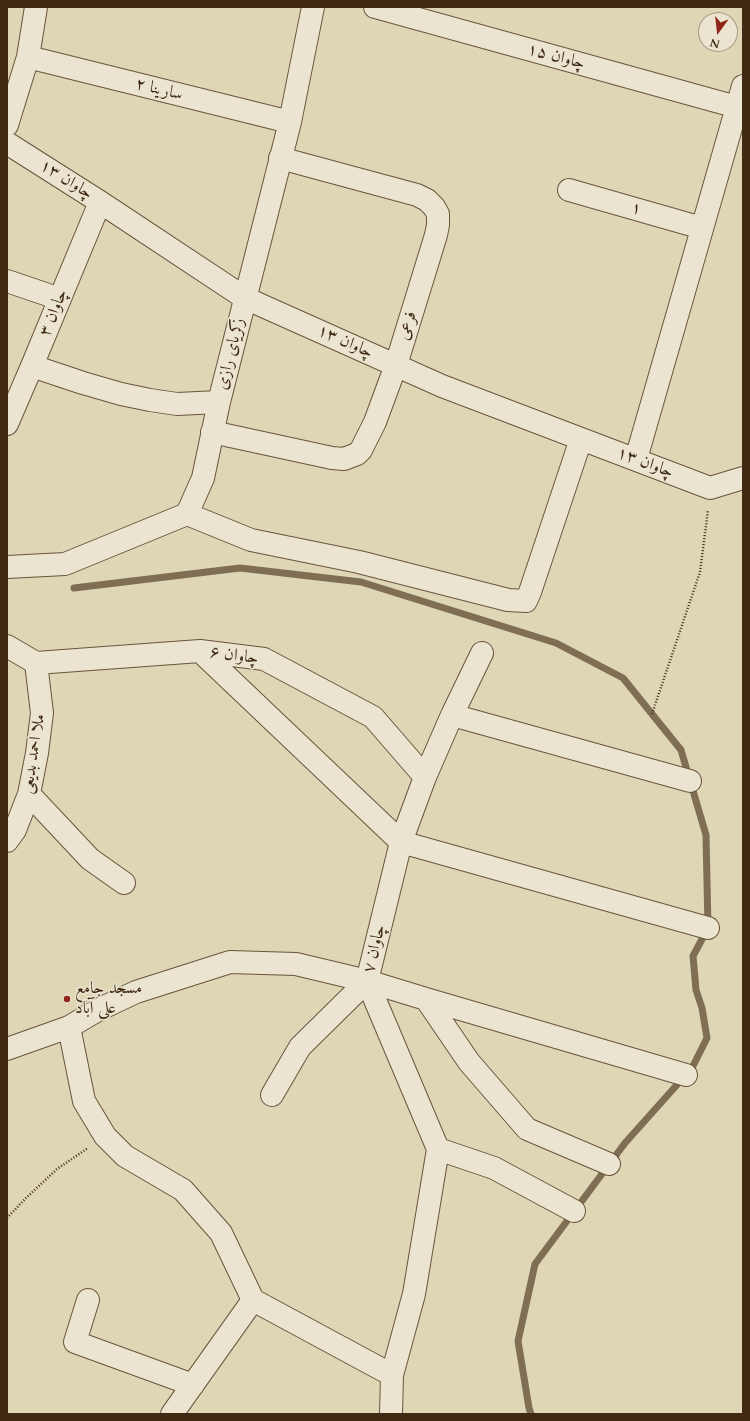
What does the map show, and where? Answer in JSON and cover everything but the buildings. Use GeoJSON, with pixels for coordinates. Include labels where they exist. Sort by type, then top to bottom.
{"type":"FeatureCollection","features":[{"type":"Feature","properties":{"kind":"street"},"geometry":{"type":"LineString","coordinates":[[7,125],[28,57],[36,7]]}},
{"type":"Feature","properties":{"kind":"street","name":"زکریای رازی"},"geometry":{"type":"LineString","coordinates":[[187,514],[203,478],[219,402],[290,122],[313,7]]}},
{"type":"Feature","properties":{"kind":"street","name":"چاوان ۱۵"},"geometry":{"type":"LineString","coordinates":[[375,7],[740,97]]}},
{"type":"Feature","properties":{"kind":"street","name":"سارینا ۲"},"geometry":{"type":"LineString","coordinates":[[28,57],[290,122]]}},
{"type":"Feature","properties":{"kind":"street"},"geometry":{"type":"LineString","coordinates":[[636,459],[740,97]]}},
{"type":"Feature","properties":{"kind":"street","name":"چاوان ۱۳"},"geometry":{"type":"LineString","coordinates":[[7,143],[100,202],[245,298],[442,386],[710,488]]}},
{"type":"Feature","properties":{"kind":"street","name":"فرعی"},"geometry":{"type":"LineString","coordinates":[[212,432],[332,458],[344,459],[353,457],[361,450],[375,422],[396,365],[436,235],[438,214],[427,200],[417,195],[280,158]]}},
{"type":"Feature","properties":{"kind":"street","name":"۱"},"geometry":{"type":"LineString","coordinates":[[569,190],[702,228]]}},
{"type":"Feature","properties":{"kind":"street","name":"چاوان ۳"},"geometry":{"type":"LineString","coordinates":[[7,424],[100,202]]}},
{"type":"Feature","properties":{"kind":"street"},"geometry":{"type":"LineString","coordinates":[[7,281],[60,299]]}},
{"type":"Feature","properties":{"kind":"street"},"geometry":{"type":"LineString","coordinates":[[32,366],[121,394],[150,400],[176,404],[219,402]]}},
{"type":"Feature","properties":{"kind":"street"},"geometry":{"type":"LineString","coordinates":[[7,567],[65,564],[187,514],[251,540],[359,562],[508,600],[520,602],[526,601],[581,439]]}},
{"type":"Feature","properties":{"kind":"street"},"geometry":{"type":"LineString","coordinates":[[710,488],[743,478]]}},
{"type":"Feature","properties":{"kind":"street"},"geometry":{"type":"LineString","coordinates":[[7,646],[36,663]]}},
{"type":"Feature","properties":{"kind":"street"},"geometry":{"type":"LineString","coordinates":[[200,651],[401,842],[708,928]]}},
{"type":"Feature","properties":{"kind":"street","name":"چاوان ۶"},"geometry":{"type":"LineString","coordinates":[[36,663],[200,651],[264,659],[373,717],[425,777]]}},
{"type":"Feature","properties":{"kind":"street","name":"چاوان ۷"},"geometry":{"type":"LineString","coordinates":[[7,1049],[69,1026],[136,992],[230,962],[296,964],[367,981],[401,842],[425,777],[452,715],[482,653]]}},
{"type":"Feature","properties":{"kind":"street","name":"ملا احمد بدیعی"},"geometry":{"type":"LineString","coordinates":[[7,841],[15,830],[29,794],[37,753],[42,713],[36,663]]}},
{"type":"Feature","properties":{"kind":"street"},"geometry":{"type":"LineString","coordinates":[[452,715],[690,781]]}},
{"type":"Feature","properties":{"kind":"street"},"geometry":{"type":"LineString","coordinates":[[29,794],[90,859],[124,883]]}},
{"type":"Feature","properties":{"kind":"street"},"geometry":{"type":"LineString","coordinates":[[367,981],[686,1075]]}},
{"type":"Feature","properties":{"kind":"street"},"geometry":{"type":"LineString","coordinates":[[272,1095],[300,1047],[367,981]]}},
{"type":"Feature","properties":{"kind":"street"},"geometry":{"type":"LineString","coordinates":[[367,981],[438,1149],[414,1294],[392,1375],[391,1414]]}},
{"type":"Feature","properties":{"kind":"street"},"geometry":{"type":"LineString","coordinates":[[426,999],[470,1062],[526,1129],[609,1164]]}},
{"type":"Feature","properties":{"kind":"street"},"geometry":{"type":"LineString","coordinates":[[69,1026],[84,1101],[104,1136],[125,1156],[183,1190],[221,1233],[254,1300],[392,1375]]}},
{"type":"Feature","properties":{"kind":"street"},"geometry":{"type":"LineString","coordinates":[[438,1149],[494,1168],[574,1211]]}},
{"type":"Feature","properties":{"kind":"street"},"geometry":{"type":"LineString","coordinates":[[88,1300],[75,1342],[193,1385]]}},
{"type":"Feature","properties":{"kind":"street"},"geometry":{"type":"LineString","coordinates":[[172,1414],[254,1300]]}},
{"type":"Feature","properties":{"kind":"path"},"geometry":{"type":"LineString","coordinates":[[652,714],[700,572],[710,488]]}},
{"type":"Feature","properties":{"kind":"path"},"geometry":{"type":"LineString","coordinates":[[7,1218],[24,1199],[57,1169],[104,1136]]}},
{"type":"Feature","properties":{"kind":"waterway"},"geometry":{"type":"LineString","coordinates":[[74,588],[240,568],[361,582],[556,643],[623,678],[681,750],[706,835],[708,928],[693,956],[696,990],[702,1008],[707,1038],[692,1068],[625,1143],[535,1264],[518,1341],[531,1414]]}},
{"type":"Feature","properties":{"kind":"place","name":"مسجد جامع علی آباد"},"geometry":{"type":"Point","coordinates":[67,999]}}]}
